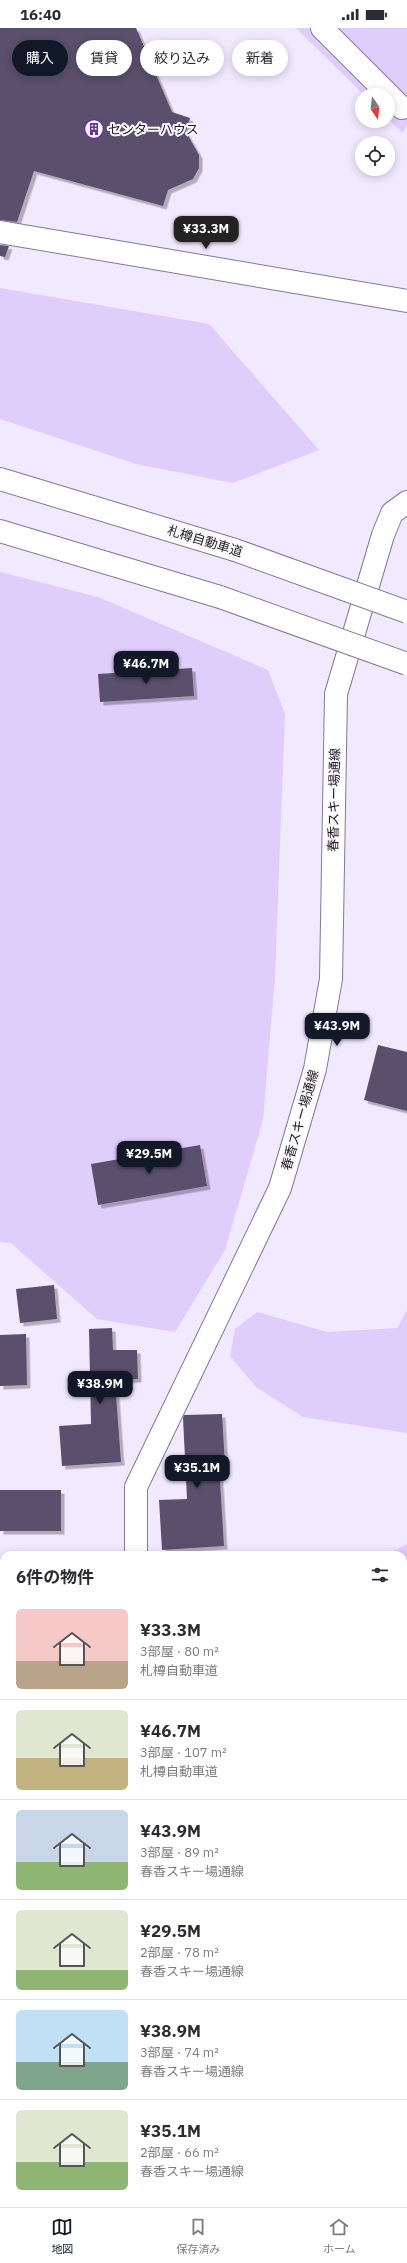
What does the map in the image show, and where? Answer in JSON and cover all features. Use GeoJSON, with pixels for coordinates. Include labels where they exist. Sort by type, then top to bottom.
{"type":"FeatureCollection","features":[{"type":"Feature","properties":{"kind":"main road"},"geometry":{"type":"LineString","coordinates":[[322,28],[402,108]]}},
{"type":"Feature","properties":{"kind":"main road"},"geometry":{"type":"LineString","coordinates":[[0,232],[407,301]]}},
{"type":"Feature","properties":{"kind":"main road","name":"札樽自動車道"},"geometry":{"type":"LineString","coordinates":[[0,479],[235,550],[407,612]]}},
{"type":"Feature","properties":{"kind":"main road","name":"春香スキー場通線"},"geometry":{"type":"LineString","coordinates":[[136,1551],[136,1487],[280,1188],[315,1069],[331,978],[336,694],[383,535],[392,513],[407,502]]}},
{"type":"Feature","properties":{"kind":"main road"},"geometry":{"type":"LineString","coordinates":[[0,531],[220,597],[407,664]]}},
{"type":"Feature","properties":{"kind":"shaded area"},"geometry":{"type":"Polygon","coordinates":[[[296,28],[407,28],[407,125],[403,133],[395,126],[395,88],[357,88],[296,28]]]}},
{"type":"Feature","properties":{"kind":"shaded area"},"geometry":{"type":"Polygon","coordinates":[[[0,288],[209,324],[319,450],[233,483],[136,464],[0,419],[0,288]]]}},
{"type":"Feature","properties":{"kind":"shaded area"},"geometry":{"type":"Polygon","coordinates":[[[0,572],[98,597],[268,670],[285,714],[275,977],[263,1120],[225,1250],[175,1332],[97,1319],[11,1243],[0,1242],[0,572]]]}},
{"type":"Feature","properties":{"kind":"shaded area"},"geometry":{"type":"Polygon","coordinates":[[[407,1310],[407,1433],[303,1417],[256,1387],[230,1356],[235,1329],[257,1312],[327,1332],[397,1328],[407,1310]]]}},
{"type":"Feature","properties":{"kind":"shaded area"},"geometry":{"type":"Polygon","coordinates":[[[407,1544],[407,1551],[394,1551],[407,1544]]]}},
{"type":"Feature","properties":{"kind":"building","name":"センターハウス"},"geometry":{"type":"Polygon","coordinates":[[[0,28],[136,28],[141,40],[140,76],[157,76],[172,112],[190,118],[186,132],[199,155],[199,168],[193,179],[168,190],[163,206],[34,171],[17,222],[0,220],[0,28]]]}},
{"type":"Feature","properties":{"kind":"building"},"geometry":{"type":"Polygon","coordinates":[[[0,245],[9,246],[5,257],[0,256],[0,245]]]}},
{"type":"Feature","properties":{"kind":"building"},"geometry":{"type":"Polygon","coordinates":[[[192,668],[194,696],[100,702],[98,674],[192,668]]]}},
{"type":"Feature","properties":{"kind":"building"},"geometry":{"type":"Polygon","coordinates":[[[378,1045],[407,1052],[407,1111],[364,1100],[378,1045]]]}},
{"type":"Feature","properties":{"kind":"building"},"geometry":{"type":"Polygon","coordinates":[[[200,1145],[207,1186],[98,1205],[91,1164],[200,1145]]]}},
{"type":"Feature","properties":{"kind":"building"},"geometry":{"type":"Polygon","coordinates":[[[54,1285],[57,1319],[20,1323],[16,1289],[54,1285]]]}},
{"type":"Feature","properties":{"kind":"building"},"geometry":{"type":"Polygon","coordinates":[[[112,1328],[113,1350],[137,1350],[138,1379],[115,1380],[121,1462],[62,1466],[59,1426],[91,1424],[89,1329],[112,1328]]]}},
{"type":"Feature","properties":{"kind":"building"},"geometry":{"type":"Polygon","coordinates":[[[26,1334],[27,1385],[0,1386],[0,1335],[26,1334]]]}},
{"type":"Feature","properties":{"kind":"building"},"geometry":{"type":"Polygon","coordinates":[[[222,1414],[225,1464],[219,1464],[224,1546],[162,1550],[159,1500],[187,1499],[184,1415],[222,1414]]]}},
{"type":"Feature","properties":{"kind":"building"},"geometry":{"type":"Polygon","coordinates":[[[0,1490],[61,1490],[61,1531],[0,1531],[0,1490]]]}},
{"type":"Feature","properties":{"kind":"place","name":"センターハウス"},"geometry":{"type":"Point","coordinates":[94,129]}}]}
